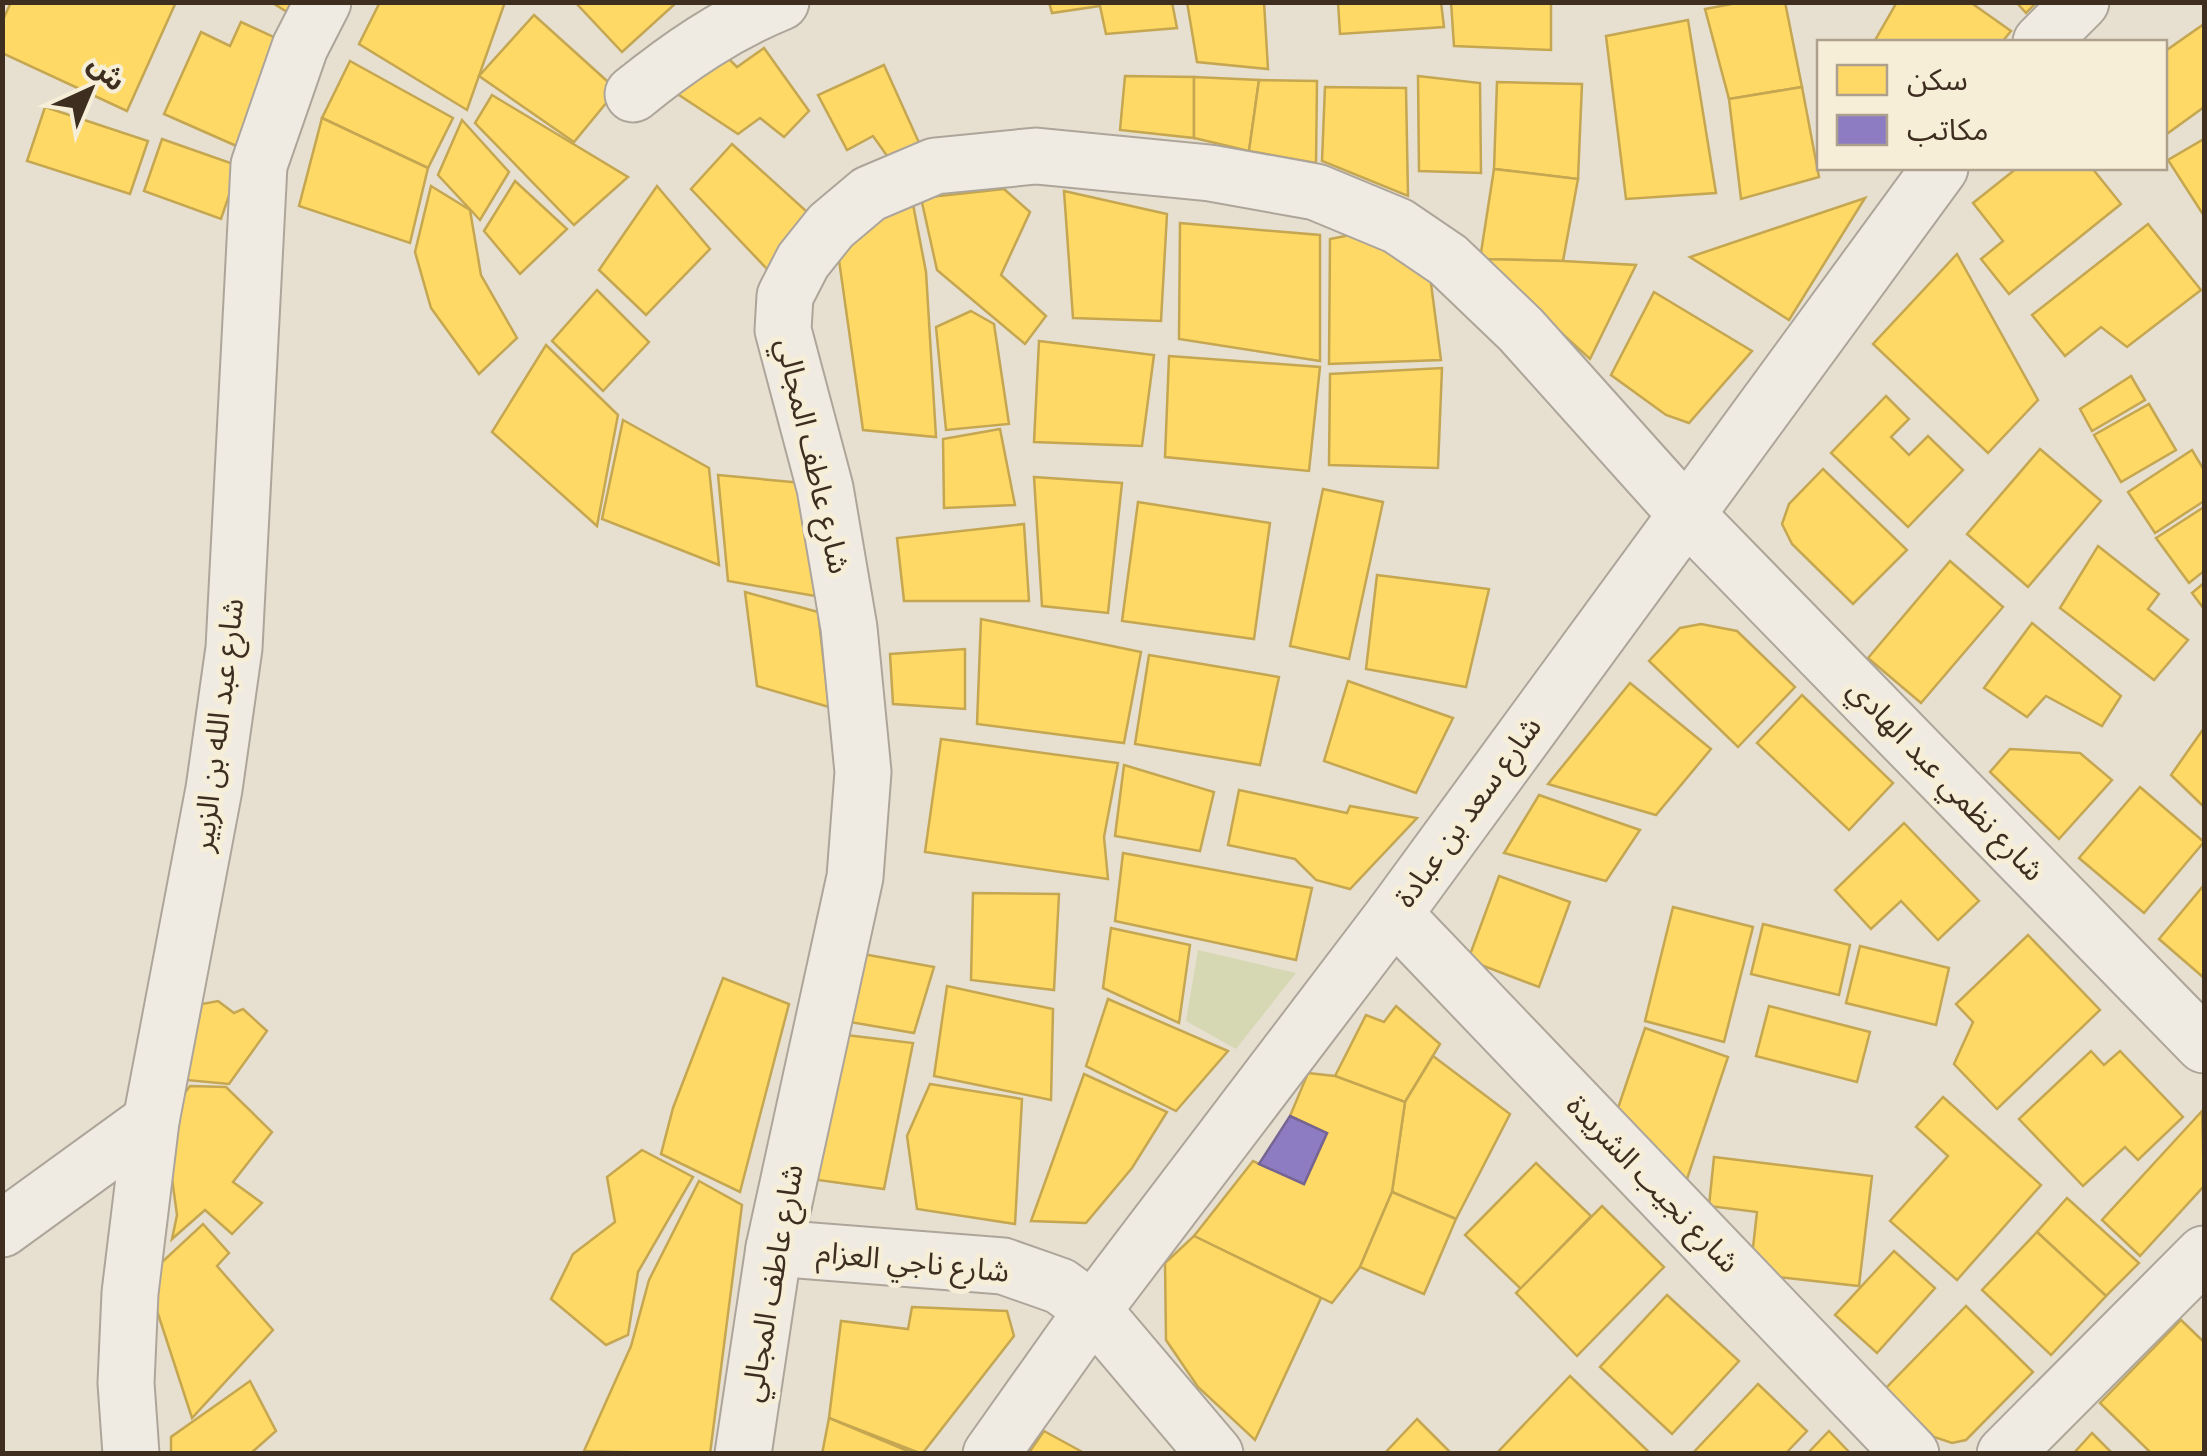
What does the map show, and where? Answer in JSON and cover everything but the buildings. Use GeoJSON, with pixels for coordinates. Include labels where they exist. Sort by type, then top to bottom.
{"type":"FeatureCollection","features":[{"type":"Feature","properties":{"kind":"street","name":"شارع عبد الله بن الزبير"},"geometry":{"type":"LineString","coordinates":[[130,1454],[126,1383],[130,1293],[151,1120],[214,790],[234,648],[260,165],[300,47],[323,2]]}},
{"type":"Feature","properties":{"kind":"street"},"geometry":{"type":"LineString","coordinates":[[633,94],[689,49],[740,19],[782,2]]}},
{"type":"Feature","properties":{"kind":"street"},"geometry":{"type":"LineString","coordinates":[[2042,40],[2080,2]]}},
{"type":"Feature","properties":{"kind":"street","name":"شارع عاطف المجالي"},"geometry":{"type":"LineString","coordinates":[[742,1454],[774,1248],[855,877],[863,772],[849,628],[824,488],[783,330],[785,296],[803,262],[832,226],[869,194],[935,166],[1036,156],[1210,173],[1316,192],[1398,226],[1448,260],[1521,330],[1687,515]]}},
{"type":"Feature","properties":{"kind":"street","name":"شارع سعد بن عبادة"},"geometry":{"type":"LineString","coordinates":[[992,1454],[1092,1310],[1394,914],[1939,170]]}},
{"type":"Feature","properties":{"kind":"street","name":"شارع نظمي عبد الهادي"},"geometry":{"type":"LineString","coordinates":[[1687,515],[2204,1045]]}},
{"type":"Feature","properties":{"kind":"street","name":"شارع نجيب الشريدة"},"geometry":{"type":"LineString","coordinates":[[1394,914],[1912,1454]]}},
{"type":"Feature","properties":{"kind":"street"},"geometry":{"type":"LineString","coordinates":[[2,1229],[151,1120]]}},
{"type":"Feature","properties":{"kind":"street","name":"شارع ناجي العزام"},"geometry":{"type":"LineString","coordinates":[[774,1248],[1002,1266],[1060,1286],[1092,1310],[1215,1454]]}},
{"type":"Feature","properties":{"kind":"street"},"geometry":{"type":"LineString","coordinates":[[2005,1454],[2204,1254]]}},
{"type":"Feature","properties":{"kind":"green space"},"geometry":{"type":"Polygon","coordinates":[[[1198,950],[1296,973],[1236,1049],[1186,1021],[1198,950]]]}}]}
